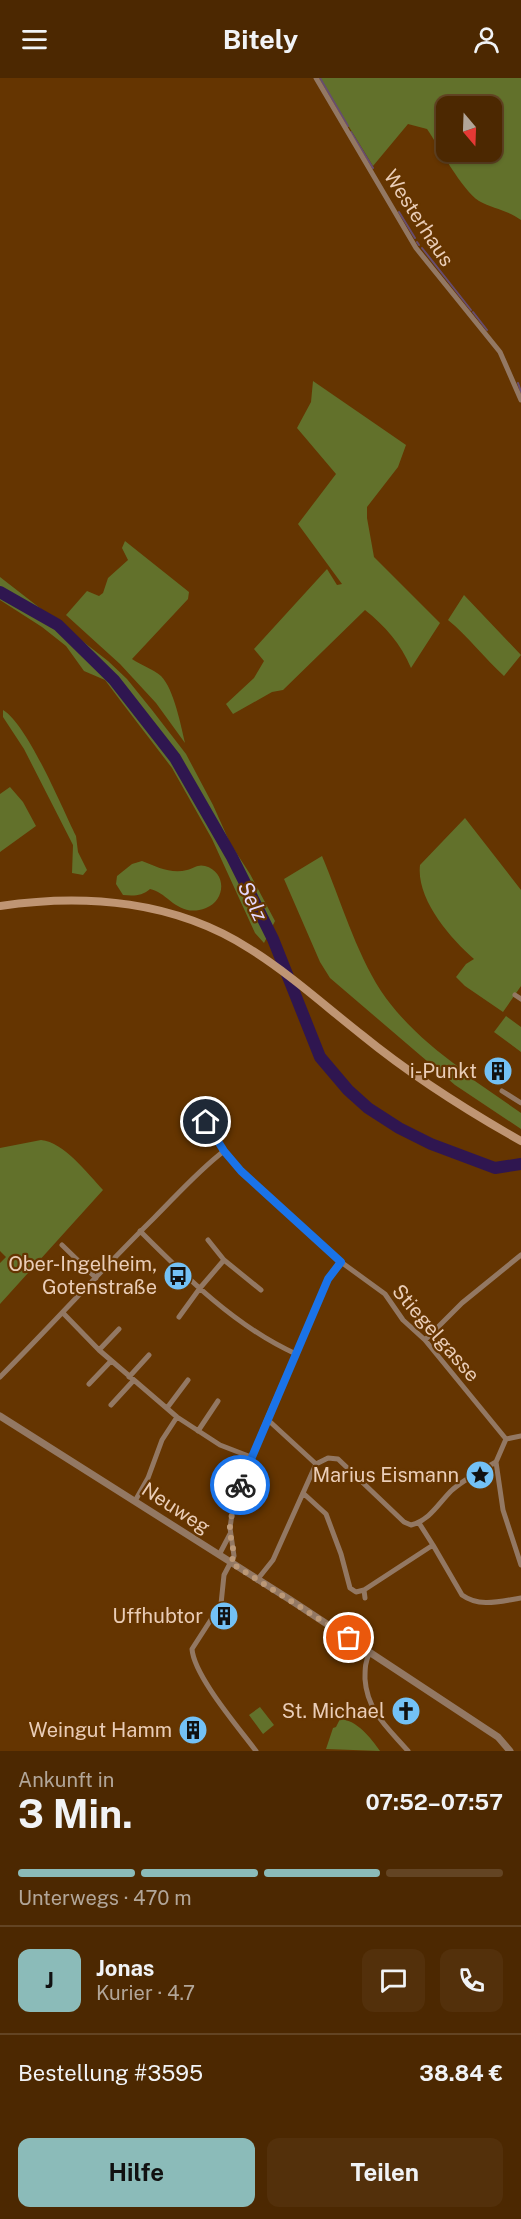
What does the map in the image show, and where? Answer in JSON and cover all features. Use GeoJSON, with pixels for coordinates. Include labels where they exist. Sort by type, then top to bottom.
{"type":"FeatureCollection","features":[{"type":"Feature","properties":{"kind":"main road"},"geometry":{"type":"LineString","coordinates":[[0,906],[46,900],[97,900],[149,908],[183,917],[220,932],[250,948],[280,969],[422,1079],[521,1141]]}},
{"type":"Feature","properties":{"kind":"street","name":"Westerhaus"},"geometry":{"type":"LineString","coordinates":[[316,78],[416,248],[500,352],[521,400]]}},
{"type":"Feature","properties":{"kind":"street"},"geometry":{"type":"LineString","coordinates":[[515,995],[521,999]]}},
{"type":"Feature","properties":{"kind":"street"},"geometry":{"type":"LineString","coordinates":[[502,1091],[521,1103]]}},
{"type":"Feature","properties":{"kind":"street","name":"Stiegelgasse"},"geometry":{"type":"LineString","coordinates":[[197,1107],[224,1151],[241,1171],[341,1262],[384,1294],[403,1320],[425,1340],[506,1439]]}},
{"type":"Feature","properties":{"kind":"street"},"geometry":{"type":"LineString","coordinates":[[0,1377],[64,1314],[140,1231],[207,1164],[224,1151]]}},
{"type":"Feature","properties":{"kind":"street"},"geometry":{"type":"LineString","coordinates":[[140,1231],[200,1288],[274,1344],[296,1354]]}},
{"type":"Feature","properties":{"kind":"street"},"geometry":{"type":"LineString","coordinates":[[208,1240],[224,1260],[261,1290]]}},
{"type":"Feature","properties":{"kind":"street"},"geometry":{"type":"LineString","coordinates":[[63,1245],[96,1278]]}},
{"type":"Feature","properties":{"kind":"street"},"geometry":{"type":"LineString","coordinates":[[425,1340],[462,1303],[521,1255]]}},
{"type":"Feature","properties":{"kind":"street"},"geometry":{"type":"LineString","coordinates":[[178,1317],[224,1260]]}},
{"type":"Feature","properties":{"kind":"street"},"geometry":{"type":"LineString","coordinates":[[256,1751],[198,1668],[192,1649],[221,1604],[224,1575],[231,1563],[234,1551],[230,1534],[233,1507],[251,1457],[328,1279],[341,1262]]}},
{"type":"Feature","properties":{"kind":"street"},"geometry":{"type":"LineString","coordinates":[[64,1314],[111,1361],[177,1417],[220,1445],[251,1457]]}},
{"type":"Feature","properties":{"kind":"street"},"geometry":{"type":"LineString","coordinates":[[99,1350],[119,1329]]}},
{"type":"Feature","properties":{"kind":"street"},"geometry":{"type":"LineString","coordinates":[[111,1405],[149,1355]]}},
{"type":"Feature","properties":{"kind":"street"},"geometry":{"type":"LineString","coordinates":[[89,1384],[111,1361]]}},
{"type":"Feature","properties":{"kind":"street"},"geometry":{"type":"LineString","coordinates":[[167,1408],[188,1380]]}},
{"type":"Feature","properties":{"kind":"street"},"geometry":{"type":"LineString","coordinates":[[198,1431],[218,1401]]}},
{"type":"Feature","properties":{"kind":"street","name":"Neuweg"},"geometry":{"type":"LineString","coordinates":[[0,1416],[370,1652],[498,1737],[510,1751]]}},
{"type":"Feature","properties":{"kind":"street"},"geometry":{"type":"LineString","coordinates":[[135,1501],[148,1478],[162,1440],[177,1417]]}},
{"type":"Feature","properties":{"kind":"street"},"geometry":{"type":"LineString","coordinates":[[267,1419],[316,1464]]}},
{"type":"Feature","properties":{"kind":"street"},"geometry":{"type":"LineString","coordinates":[[521,1436],[506,1439],[496,1462],[503,1510],[521,1565]]}},
{"type":"Feature","properties":{"kind":"street"},"geometry":{"type":"LineString","coordinates":[[257,1580],[273,1560],[316,1464],[328,1458],[338,1459],[411,1526],[430,1515],[452,1491],[496,1462]]}},
{"type":"Feature","properties":{"kind":"street"},"geometry":{"type":"LineString","coordinates":[[303,1493],[326,1514],[341,1554],[350,1588],[356,1592],[364,1590],[433,1545]]}},
{"type":"Feature","properties":{"kind":"street"},"geometry":{"type":"LineString","coordinates":[[419,1523],[466,1598],[489,1604],[521,1598]]}},
{"type":"Feature","properties":{"kind":"street"},"geometry":{"type":"LineString","coordinates":[[219,1556],[230,1534]]}},
{"type":"Feature","properties":{"kind":"street"},"geometry":{"type":"LineString","coordinates":[[364,1590],[365,1598]]}},
{"type":"Feature","properties":{"kind":"street"},"geometry":{"type":"LineString","coordinates":[[370,1652],[365,1663],[366,1692],[374,1712],[408,1751]]}},
{"type":"Feature","properties":{"kind":"green space"},"geometry":{"type":"Polygon","coordinates":[[[319,78],[521,78],[521,220],[479,201],[465,187],[448,162],[502,162],[502,96],[436,96],[436,143],[427,129],[408,124],[373,166],[319,78]]]}},
{"type":"Feature","properties":{"kind":"green space"},"geometry":{"type":"Polygon","coordinates":[[[313,381],[406,445],[398,467],[367,507],[374,557],[440,623],[411,668],[392,636],[365,610],[283,690],[272,692],[233,714],[226,704],[254,678],[264,661],[254,649],[327,569],[337,585],[342,584],[298,524],[336,474],[297,428],[311,402],[313,381]]]}},
{"type":"Feature","properties":{"kind":"green space"},"geometry":{"type":"Polygon","coordinates":[[[125,541],[189,592],[188,599],[132,659],[161,676],[166,682],[176,708],[185,743],[156,703],[120,664],[66,615],[87,591],[99,596],[103,593],[108,578],[128,560],[122,548],[125,541]]]}},
{"type":"Feature","properties":{"kind":"green space"},"geometry":{"type":"Polygon","coordinates":[[[0,577],[108,661],[127,679],[186,754],[230,843],[250,874],[275,921],[264,943],[255,933],[212,839],[172,768],[105,680],[84,671],[66,646],[42,627],[0,600],[0,577]]]}},
{"type":"Feature","properties":{"kind":"green space"},"geometry":{"type":"Polygon","coordinates":[[[464,595],[521,655],[504,676],[448,620],[464,595]]]}},
{"type":"Feature","properties":{"kind":"green space"},"geometry":{"type":"Polygon","coordinates":[[[3,710],[23,732],[53,788],[76,836],[78,852],[87,870],[83,875],[72,873],[73,845],[24,749],[3,717],[3,710]]]}},
{"type":"Feature","properties":{"kind":"green space"},"geometry":{"type":"Polygon","coordinates":[[[10,787],[23,802],[36,826],[0,852],[0,794],[10,787]]]}},
{"type":"Feature","properties":{"kind":"green space"},"geometry":{"type":"Polygon","coordinates":[[[465,818],[521,890],[521,986],[503,1012],[465,986],[456,977],[466,964],[474,959],[436,917],[423,891],[420,878],[420,865],[465,818]]]}},
{"type":"Feature","properties":{"kind":"green space"},"geometry":{"type":"Polygon","coordinates":[[[322,856],[363,959],[389,1002],[417,1033],[460,1068],[459,1070],[521,1113],[521,1129],[455,1085],[330,978],[320,962],[284,879],[322,856]]]}},
{"type":"Feature","properties":{"kind":"green space"},"geometry":{"type":"Polygon","coordinates":[[[142,861],[175,871],[205,866],[217,874],[221,886],[220,893],[213,904],[196,910],[181,908],[150,889],[138,895],[123,895],[116,884],[117,876],[132,864],[142,861]]]}},
{"type":"Feature","properties":{"kind":"green space"},"geometry":{"type":"Polygon","coordinates":[[[506,1016],[521,1027],[521,1052],[494,1032],[506,1016]]]}},
{"type":"Feature","properties":{"kind":"green space"},"geometry":{"type":"Polygon","coordinates":[[[41,1140],[50,1142],[67,1152],[103,1190],[0,1304],[0,1263],[6,1257],[0,1251],[0,1148],[41,1140]]]}},
{"type":"Feature","properties":{"kind":"green space"},"geometry":{"type":"Polygon","coordinates":[[[260,1707],[274,1725],[263,1734],[249,1715],[260,1707]]]}},
{"type":"Feature","properties":{"kind":"green space"},"geometry":{"type":"Polygon","coordinates":[[[340,1719],[358,1726],[380,1751],[326,1749],[333,1728],[340,1719]]]}},
{"type":"Feature","properties":{"kind":"waterway"},"geometry":{"type":"LineString","coordinates":[[320,78],[348,126]]}},
{"type":"Feature","properties":{"kind":"waterway"},"geometry":{"type":"LineString","coordinates":[[351,132],[373,168]]}},
{"type":"Feature","properties":{"kind":"waterway"},"geometry":{"type":"LineString","coordinates":[[399,212],[415,238]]}},
{"type":"Feature","properties":{"kind":"waterway"},"geometry":{"type":"LineString","coordinates":[[422,248],[471,310]]}},
{"type":"Feature","properties":{"kind":"waterway"},"geometry":{"type":"LineString","coordinates":[[473,312],[487,330]]}},
{"type":"Feature","properties":{"kind":"waterway"},"geometry":{"type":"LineString","coordinates":[[518,383],[521,392]]}},
{"type":"Feature","properties":{"kind":"waterway","name":"Selz"},"geometry":{"type":"LineString","coordinates":[[0,592],[58,625],[114,680],[175,758],[232,857],[273,939],[320,1057],[348,1090],[368,1108],[399,1128],[431,1144],[495,1168],[521,1164]]}},
{"type":"Feature","properties":{"kind":"way so far"},"geometry":{"type":"LineString","coordinates":[[240,1485],[233,1507],[230,1528],[234,1545],[234,1556],[231,1563],[349,1638]]}},
{"type":"Feature","properties":{"kind":"place","name":"i-Punkt"},"geometry":{"type":"Point","coordinates":[498,1071]}},
{"type":"Feature","properties":{"kind":"place","name":"Ober-Ingelheim, Gotenstraße"},"geometry":{"type":"Point","coordinates":[178,1276]}},
{"type":"Feature","properties":{"kind":"place","name":"Marius Eismann"},"geometry":{"type":"Point","coordinates":[480,1475]}},
{"type":"Feature","properties":{"kind":"place","name":"Uffhubtor"},"geometry":{"type":"Point","coordinates":[224,1616]}},
{"type":"Feature","properties":{"kind":"place","name":"St. Michael"},"geometry":{"type":"Point","coordinates":[406,1711]}},
{"type":"Feature","properties":{"kind":"place","name":"Weingut Hamm"},"geometry":{"type":"Point","coordinates":[193,1730]}},
{"type":"Feature","properties":{"kind":"route"},"geometry":{"type":"LineString","coordinates":[[206,1122],[224,1151],[241,1171],[341,1262],[328,1279],[240,1485]]}}]}
